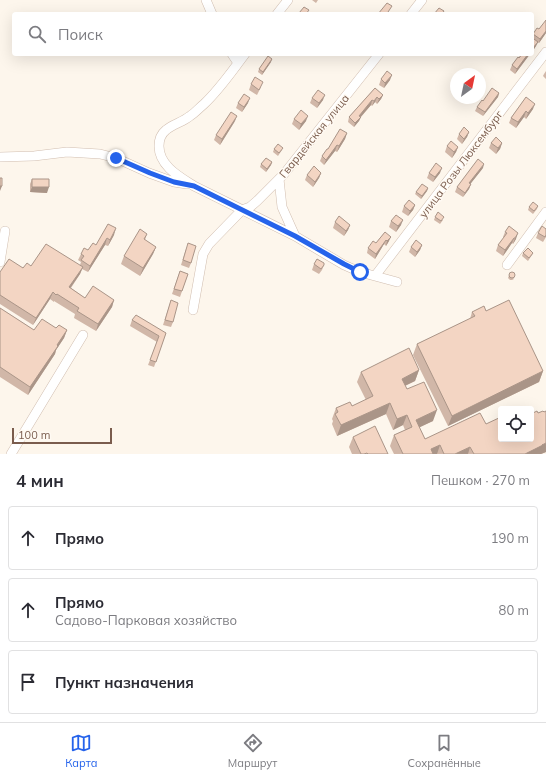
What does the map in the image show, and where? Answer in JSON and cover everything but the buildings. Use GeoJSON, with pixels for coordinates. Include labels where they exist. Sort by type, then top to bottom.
{"type":"FeatureCollection","features":[{"type":"Feature","properties":{"kind":"street"},"geometry":{"type":"LineString","coordinates":[[206,0],[211,12]]}},
{"type":"Feature","properties":{"kind":"street"},"geometry":{"type":"LineString","coordinates":[[279,12],[288,0]]}},
{"type":"Feature","properties":{"kind":"street"},"geometry":{"type":"LineString","coordinates":[[413,12],[422,0]]}},
{"type":"Feature","properties":{"kind":"street","name":"улица Розы Люксембург"},"geometry":{"type":"LineString","coordinates":[[375,276],[546,52]]}},
{"type":"Feature","properties":{"kind":"street"},"geometry":{"type":"LineString","coordinates":[[233,56],[238,63]]}},
{"type":"Feature","properties":{"kind":"street"},"geometry":{"type":"LineString","coordinates":[[243,56],[214,94],[205,103],[190,117],[166,130],[161,136],[159,152],[163,160],[170,169],[194,186],[295,236],[360,272],[397,282]]}},
{"type":"Feature","properties":{"kind":"street","name":"Гвардейская улица"},"geometry":{"type":"LineString","coordinates":[[193,310],[203,254],[209,244],[242,210],[257,201],[280,179],[377,56]]}},
{"type":"Feature","properties":{"kind":"street"},"geometry":{"type":"LineString","coordinates":[[0,157],[34,156],[67,152],[100,154],[116,158],[162,178],[194,186]]}},
{"type":"Feature","properties":{"kind":"street"},"geometry":{"type":"LineString","coordinates":[[280,179],[282,207],[295,236]]}},
{"type":"Feature","properties":{"kind":"street"},"geometry":{"type":"LineString","coordinates":[[507,265],[546,212]]}},
{"type":"Feature","properties":{"kind":"street"},"geometry":{"type":"LineString","coordinates":[[0,262],[5,231]]}},
{"type":"Feature","properties":{"kind":"street"},"geometry":{"type":"LineString","coordinates":[[11,454],[83,335]]}},
{"type":"Feature","properties":{"kind":"route"},"geometry":{"type":"LineString","coordinates":[[116,158],[174,182],[194,186],[295,236],[360,272]]}}]}
